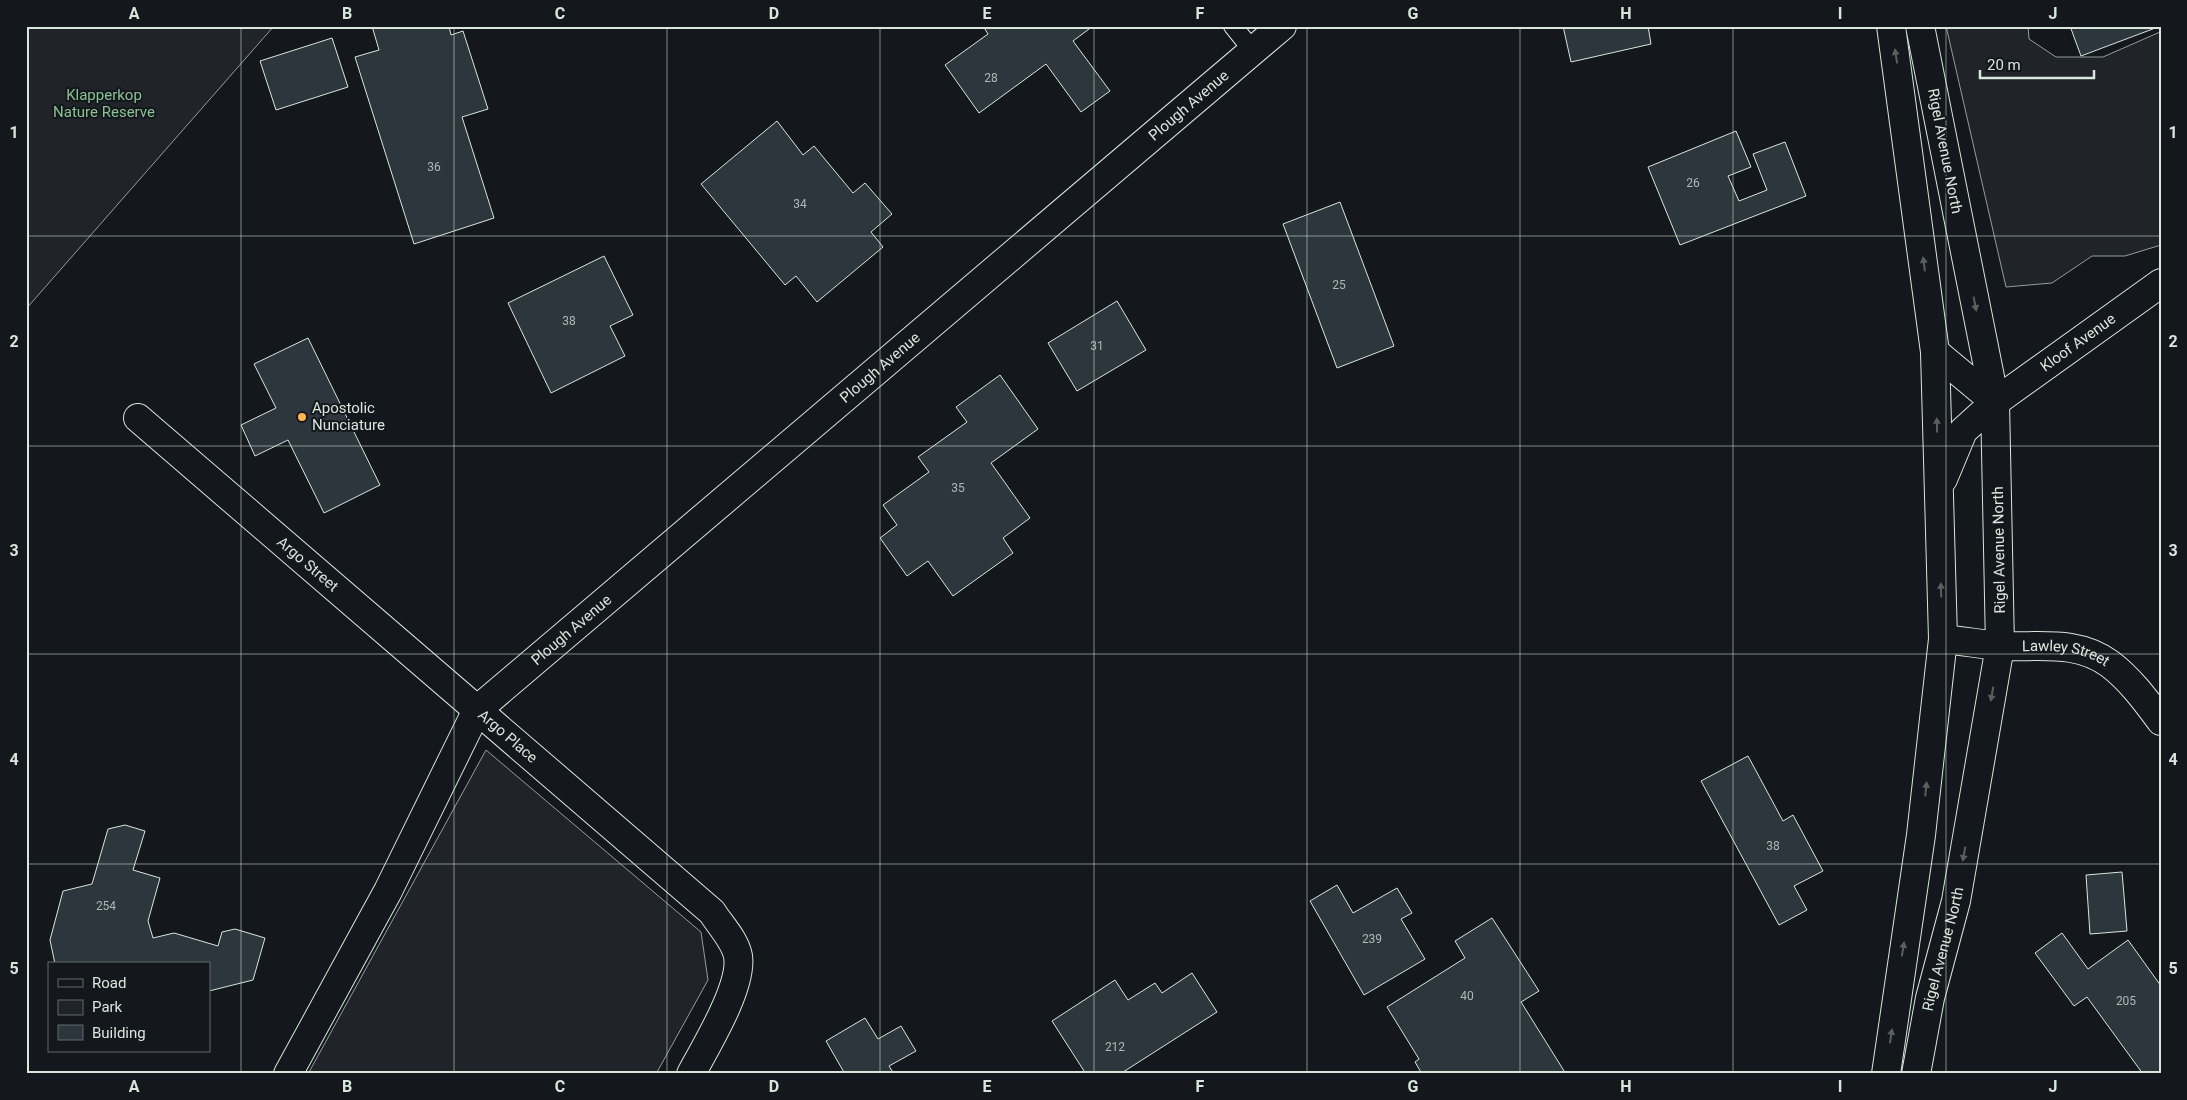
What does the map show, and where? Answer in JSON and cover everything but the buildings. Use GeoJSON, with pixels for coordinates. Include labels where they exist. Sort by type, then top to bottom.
{"type":"FeatureCollection","features":[{"type":"Feature","properties":{"kind":"street","name":"Plough Avenue"},"geometry":{"type":"LineString","coordinates":[[477,710],[1282,26]]}},
{"type":"Feature","properties":{"kind":"street"},"geometry":{"type":"LineString","coordinates":[[1886,1074],[1921,835],[1943,639],[1935,352],[1891,26]]}},
{"type":"Feature","properties":{"kind":"street","name":"Rigel Avenue North"},"geometry":{"type":"LineString","coordinates":[[1916,1074],[1930,998],[1956,901],[2000,646],[1996,402],[1920,26]]}},
{"type":"Feature","properties":{"kind":"street","name":"Kloof Avenue"},"geometry":{"type":"LineString","coordinates":[[1938,492],[1963,431],[1996,402],[2161,283]]}},
{"type":"Feature","properties":{"kind":"street"},"geometry":{"type":"LineString","coordinates":[[1935,352],[1996,402]]}},
{"type":"Feature","properties":{"kind":"street","name":"Argo Street"},"geometry":{"type":"LineString","coordinates":[[138,418],[477,710]]}},
{"type":"Feature","properties":{"kind":"street","name":"Lawley Street"},"geometry":{"type":"LineString","coordinates":[[1943,639],[2000,646],[2060,645],[2109,663],[2140,693],[2161,721]]}},
{"type":"Feature","properties":{"kind":"street","name":"Argo Place"},"geometry":{"type":"LineString","coordinates":[[288,1074],[388,891],[477,710],[712,912],[727,934],[738,954],[738,969],[734,990],[691,1074]]}},
{"type":"Feature","properties":{"kind":"lane"},"geometry":{"type":"LineString","coordinates":[[1233,26],[1253,51]]}},
{"type":"Feature","properties":{"kind":"green space","name":"Klapperkop Nature Reserve"},"geometry":{"type":"Polygon","coordinates":[[[26,26],[274,26],[26,309],[26,26]]]}},
{"type":"Feature","properties":{"kind":"green space"},"geometry":{"type":"Polygon","coordinates":[[[1946,26],[2028,26],[2029,39],[2056,57],[2103,57],[2160,32],[2161,26],[2161,245],[2125,256],[2092,256],[2052,283],[2006,287],[1946,26]]]}},
{"type":"Feature","properties":{"kind":"green space"},"geometry":{"type":"Polygon","coordinates":[[[486,750],[701,932],[708,980],[656,1074],[308,1074],[486,750]]]}},
{"type":"Feature","properties":{"kind":"place","name":"Apostolic Nunciature"},"geometry":{"type":"Point","coordinates":[302,417]}}]}
